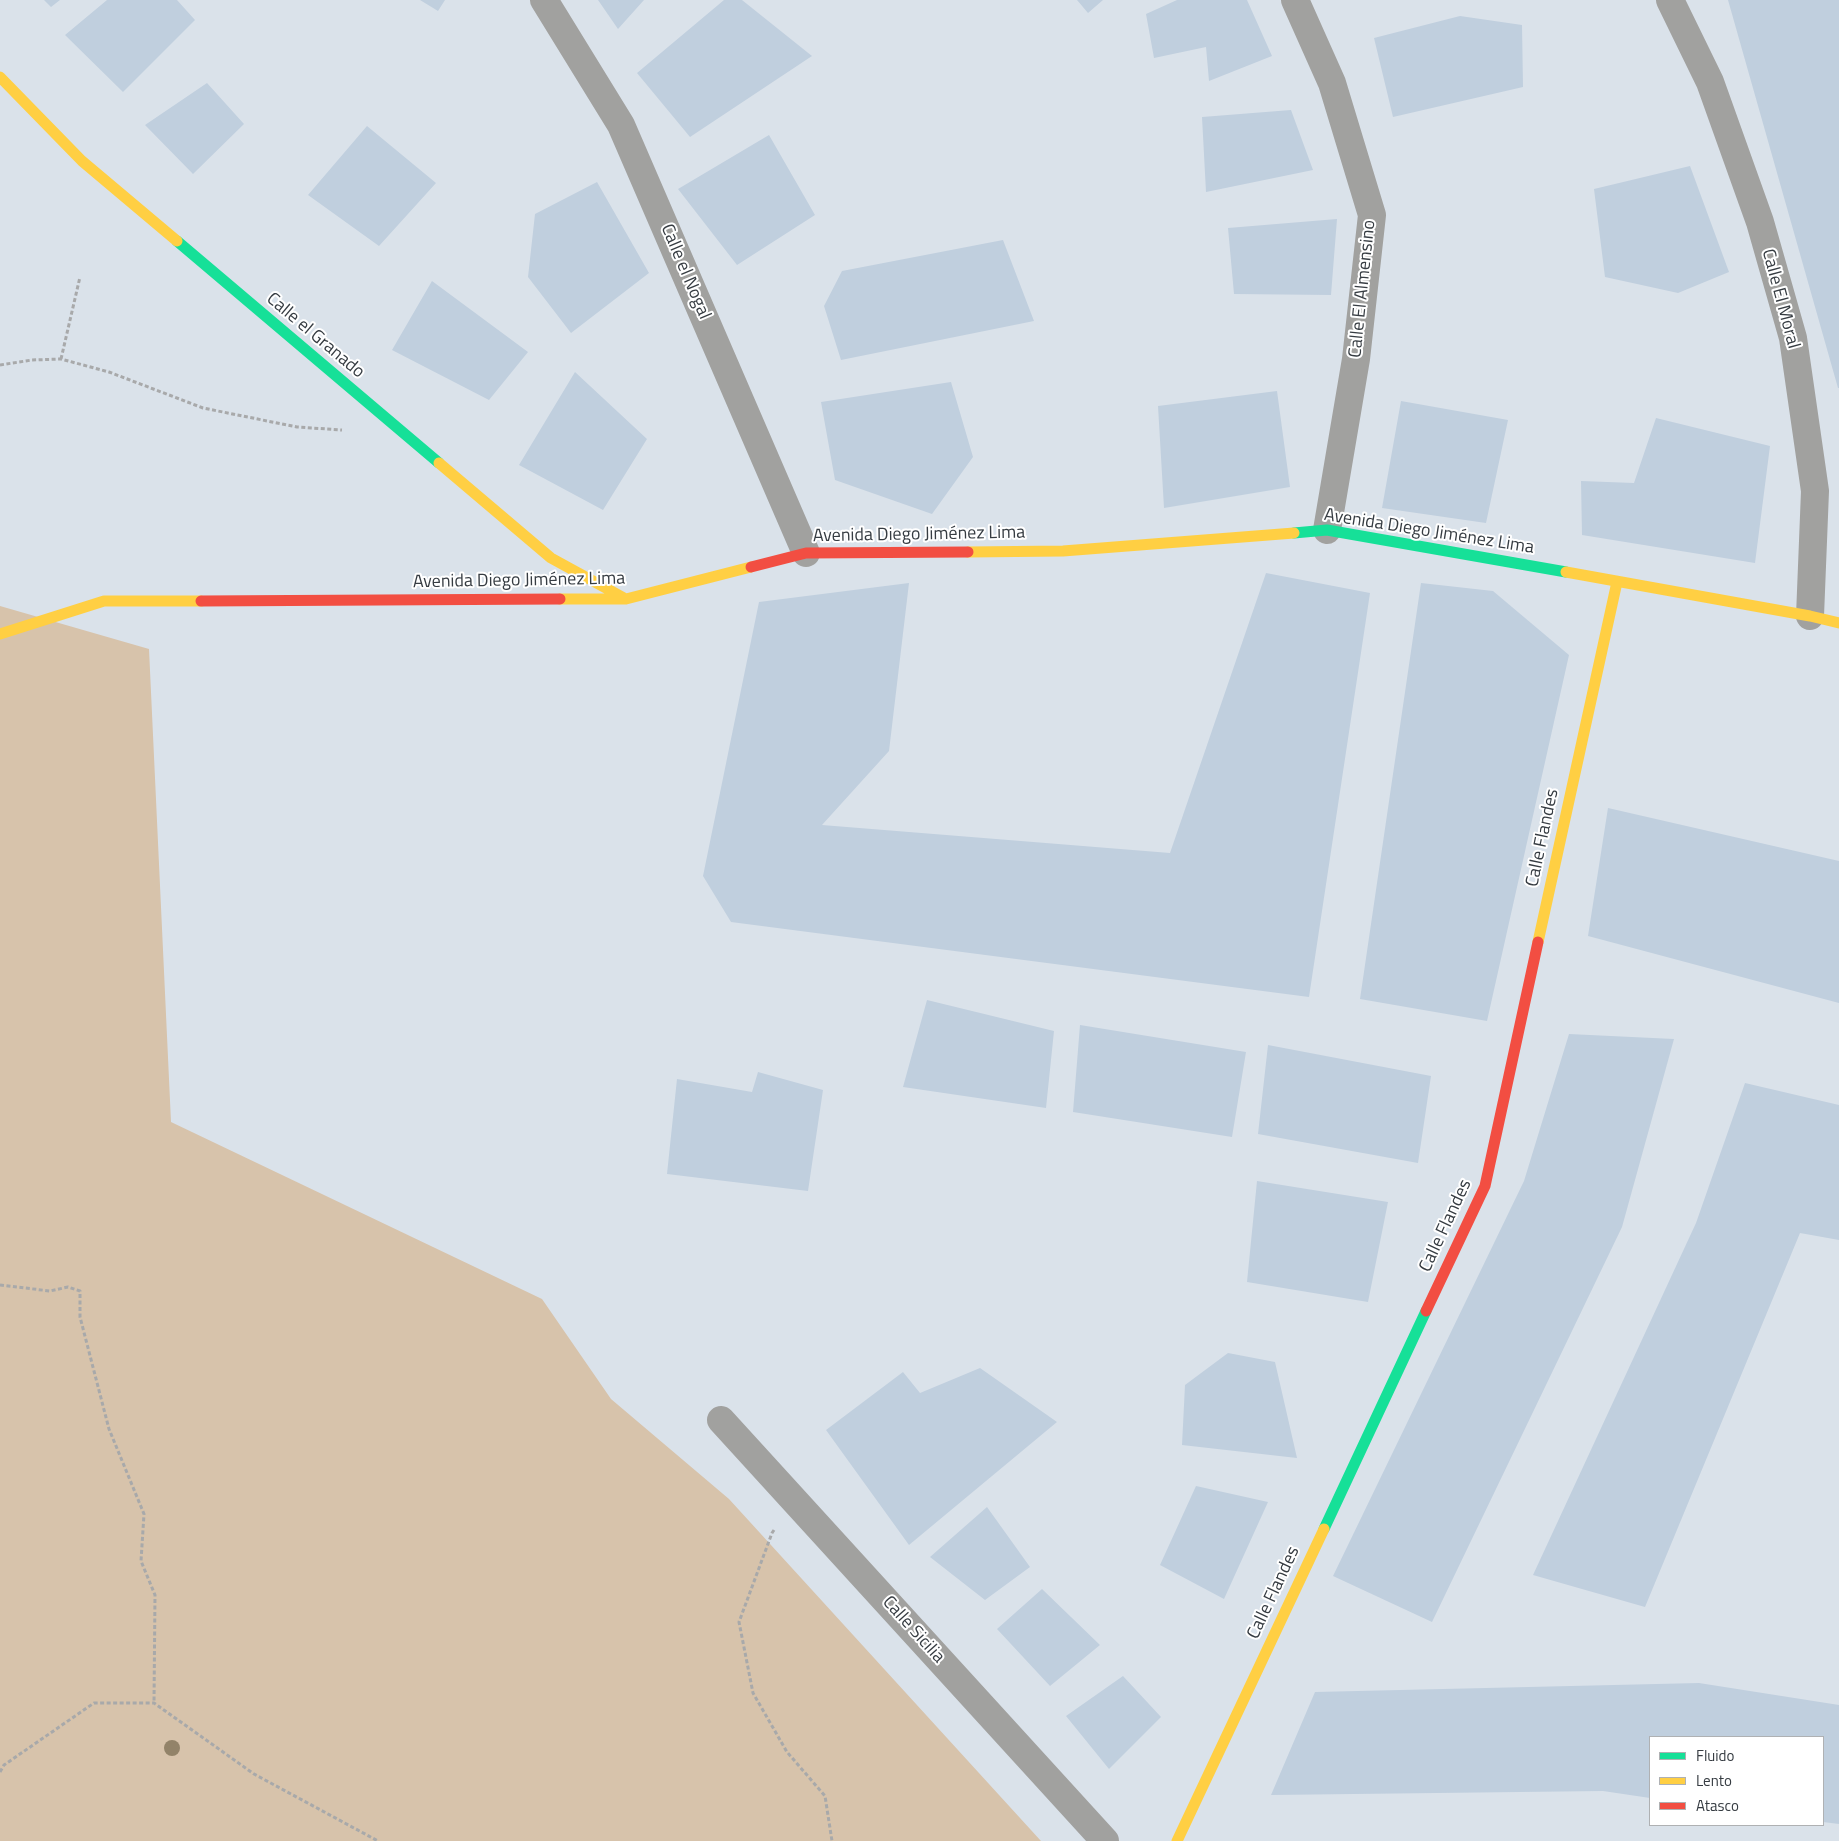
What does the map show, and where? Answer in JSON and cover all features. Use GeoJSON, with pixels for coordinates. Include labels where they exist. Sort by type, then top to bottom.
{"type":"FeatureCollection","features":[{"type":"Feature","properties":{"kind":"street","name":"Calle el Nogal"},"geometry":{"type":"LineString","coordinates":[[544,0],[622,125],[806,553]]}},
{"type":"Feature","properties":{"kind":"street","name":"Calle El Almensino"},"geometry":{"type":"LineString","coordinates":[[1295,0],[1332,83],[1372,215],[1356,359],[1327,530]]}},
{"type":"Feature","properties":{"kind":"street","name":"Calle El Moral"},"geometry":{"type":"LineString","coordinates":[[1670,0],[1710,82],[1760,222],[1793,338],[1815,491],[1810,616]]}},
{"type":"Feature","properties":{"kind":"street","name":"Calle el Granado"},"geometry":{"type":"LineString","coordinates":[[0,77],[82,161],[551,558],[626,598]]}},
{"type":"Feature","properties":{"kind":"street","name":"Avenida Diego Jiménez Lima"},"geometry":{"type":"LineString","coordinates":[[0,634],[104,601],[626,598],[806,553],[1063,551],[1327,530],[1810,616],[1839,623]]}},
{"type":"Feature","properties":{"kind":"street","name":"Calle Flandes"},"geometry":{"type":"LineString","coordinates":[[1177,1841],[1485,1186],[1617,582]]}},
{"type":"Feature","properties":{"kind":"street","name":"Calle Sicilia"},"geometry":{"type":"LineString","coordinates":[[721,1420],[1106,1841]]}},
{"type":"Feature","properties":{"kind":"path"},"geometry":{"type":"LineString","coordinates":[[61,359],[80,277]]}},
{"type":"Feature","properties":{"kind":"path"},"geometry":{"type":"LineString","coordinates":[[0,365],[32,360],[61,359],[109,372],[203,408],[297,427],[336,430],[356,429],[375,421],[381,414]]}},
{"type":"Feature","properties":{"kind":"path"},"geometry":{"type":"LineString","coordinates":[[0,1285],[50,1291],[68,1287],[80,1291],[80,1317],[109,1429],[144,1514],[141,1561],[155,1595],[154,1703]]}},
{"type":"Feature","properties":{"kind":"path"},"geometry":{"type":"LineString","coordinates":[[799,1505],[772,1532],[739,1622],[753,1693],[787,1752],[824,1796],[832,1841]]}},
{"type":"Feature","properties":{"kind":"path"},"geometry":{"type":"LineString","coordinates":[[0,1772],[4,1765],[94,1703],[154,1703],[254,1774],[378,1841]]}},
{"type":"Feature","properties":{"kind":"shaded area"},"geometry":{"type":"Polygon","coordinates":[[[0,606],[149,649],[171,1122],[542,1299],[611,1399],[729,1499],[1041,1841],[0,1841],[0,606]]]}},
{"type":"Feature","properties":{"kind":"building"},"geometry":{"type":"Polygon","coordinates":[[[44,0],[60,0],[51,7],[44,0]]]}},
{"type":"Feature","properties":{"kind":"building"},"geometry":{"type":"Polygon","coordinates":[[[107,0],[177,0],[195,20],[123,92],[65,35],[107,0]]]}},
{"type":"Feature","properties":{"kind":"building"},"geometry":{"type":"Polygon","coordinates":[[[420,0],[445,0],[438,11],[420,0]]]}},
{"type":"Feature","properties":{"kind":"building"},"geometry":{"type":"Polygon","coordinates":[[[598,0],[644,0],[618,29],[598,0]]]}},
{"type":"Feature","properties":{"kind":"building"},"geometry":{"type":"Polygon","coordinates":[[[724,0],[742,0],[812,56],[690,137],[637,73],[724,0]]]}},
{"type":"Feature","properties":{"kind":"building"},"geometry":{"type":"Polygon","coordinates":[[[1077,0],[1103,0],[1088,13],[1077,0]]]}},
{"type":"Feature","properties":{"kind":"building"},"geometry":{"type":"Polygon","coordinates":[[[1177,0],[1247,0],[1272,56],[1209,81],[1206,47],[1154,58],[1146,14],[1177,0]]]}},
{"type":"Feature","properties":{"kind":"building"},"geometry":{"type":"Polygon","coordinates":[[[1728,0],[1839,0],[1839,388],[1838,388],[1728,0]]]}},
{"type":"Feature","properties":{"kind":"building"},"geometry":{"type":"Polygon","coordinates":[[[1460,16],[1522,25],[1523,87],[1393,117],[1374,38],[1460,16]]]}},
{"type":"Feature","properties":{"kind":"building"},"geometry":{"type":"Polygon","coordinates":[[[207,83],[244,124],[193,174],[145,125],[207,83]]]}},
{"type":"Feature","properties":{"kind":"building"},"geometry":{"type":"Polygon","coordinates":[[[1291,110],[1313,170],[1206,192],[1202,117],[1291,110]]]}},
{"type":"Feature","properties":{"kind":"building"},"geometry":{"type":"Polygon","coordinates":[[[367,126],[436,183],[379,246],[308,195],[367,126]]]}},
{"type":"Feature","properties":{"kind":"building"},"geometry":{"type":"Polygon","coordinates":[[[769,135],[815,215],[737,265],[678,189],[769,135]]]}},
{"type":"Feature","properties":{"kind":"building"},"geometry":{"type":"Polygon","coordinates":[[[1690,166],[1729,272],[1678,293],[1605,277],[1594,189],[1690,166]]]}},
{"type":"Feature","properties":{"kind":"building"},"geometry":{"type":"Polygon","coordinates":[[[597,182],[649,273],[571,333],[528,277],[535,214],[597,182]]]}},
{"type":"Feature","properties":{"kind":"building"},"geometry":{"type":"Polygon","coordinates":[[[1337,219],[1331,295],[1234,294],[1228,228],[1337,219]]]}},
{"type":"Feature","properties":{"kind":"building"},"geometry":{"type":"Polygon","coordinates":[[[1003,240],[1034,321],[841,360],[824,306],[842,271],[1003,240]]]}},
{"type":"Feature","properties":{"kind":"building"},"geometry":{"type":"Polygon","coordinates":[[[432,281],[528,352],[489,400],[392,350],[432,281]]]}},
{"type":"Feature","properties":{"kind":"building"},"geometry":{"type":"Polygon","coordinates":[[[575,372],[647,439],[603,510],[519,465],[575,372]]]}},
{"type":"Feature","properties":{"kind":"building"},"geometry":{"type":"Polygon","coordinates":[[[951,382],[973,457],[932,514],[835,480],[821,402],[951,382]]]}},
{"type":"Feature","properties":{"kind":"building"},"geometry":{"type":"Polygon","coordinates":[[[1277,391],[1290,487],[1164,508],[1158,406],[1277,391]]]}},
{"type":"Feature","properties":{"kind":"building"},"geometry":{"type":"Polygon","coordinates":[[[1401,401],[1508,420],[1486,523],[1382,508],[1401,401]]]}},
{"type":"Feature","properties":{"kind":"building"},"geometry":{"type":"Polygon","coordinates":[[[1656,418],[1770,446],[1755,563],[1582,535],[1581,481],[1634,483],[1656,418]]]}},
{"type":"Feature","properties":{"kind":"building"},"geometry":{"type":"Polygon","coordinates":[[[1266,573],[1370,593],[1309,997],[731,922],[703,876],[759,602],[909,583],[889,751],[822,825],[1170,853],[1266,573]]]}},
{"type":"Feature","properties":{"kind":"building"},"geometry":{"type":"Polygon","coordinates":[[[1421,583],[1493,591],[1569,655],[1487,1021],[1360,999],[1421,583]]]}},
{"type":"Feature","properties":{"kind":"building"},"geometry":{"type":"Polygon","coordinates":[[[1608,808],[1839,861],[1839,1003],[1588,936],[1608,808]]]}},
{"type":"Feature","properties":{"kind":"building"},"geometry":{"type":"Polygon","coordinates":[[[927,1000],[1054,1031],[1046,1108],[903,1087],[927,1000]]]}},
{"type":"Feature","properties":{"kind":"building"},"geometry":{"type":"Polygon","coordinates":[[[1080,1025],[1246,1052],[1232,1137],[1073,1112],[1080,1025]]]}},
{"type":"Feature","properties":{"kind":"building"},"geometry":{"type":"Polygon","coordinates":[[[1569,1034],[1674,1039],[1622,1227],[1432,1622],[1333,1576],[1524,1181],[1569,1034]]]}},
{"type":"Feature","properties":{"kind":"building"},"geometry":{"type":"Polygon","coordinates":[[[1268,1045],[1431,1076],[1418,1163],[1258,1134],[1268,1045]]]}},
{"type":"Feature","properties":{"kind":"building"},"geometry":{"type":"Polygon","coordinates":[[[758,1072],[823,1090],[808,1191],[667,1174],[677,1079],[752,1092],[758,1072]]]}},
{"type":"Feature","properties":{"kind":"building"},"geometry":{"type":"Polygon","coordinates":[[[1745,1083],[1839,1105],[1839,1240],[1800,1233],[1645,1607],[1533,1575],[1696,1223],[1745,1083]]]}},
{"type":"Feature","properties":{"kind":"building"},"geometry":{"type":"Polygon","coordinates":[[[1257,1181],[1388,1202],[1368,1302],[1247,1282],[1257,1181]]]}},
{"type":"Feature","properties":{"kind":"building"},"geometry":{"type":"Polygon","coordinates":[[[1228,1353],[1275,1362],[1297,1458],[1182,1445],[1185,1385],[1228,1353]]]}},
{"type":"Feature","properties":{"kind":"building"},"geometry":{"type":"Polygon","coordinates":[[[980,1368],[1057,1422],[909,1545],[826,1430],[903,1372],[920,1393],[980,1368]]]}},
{"type":"Feature","properties":{"kind":"building"},"geometry":{"type":"Polygon","coordinates":[[[1196,1486],[1268,1502],[1224,1599],[1160,1565],[1196,1486]]]}},
{"type":"Feature","properties":{"kind":"building"},"geometry":{"type":"Polygon","coordinates":[[[987,1507],[1030,1567],[985,1600],[930,1557],[987,1507]]]}},
{"type":"Feature","properties":{"kind":"building"},"geometry":{"type":"Polygon","coordinates":[[[1042,1589],[1100,1645],[1050,1686],[997,1629],[1042,1589]]]}},
{"type":"Feature","properties":{"kind":"building"},"geometry":{"type":"Polygon","coordinates":[[[1123,1676],[1161,1717],[1109,1769],[1066,1716],[1123,1676]]]}},
{"type":"Feature","properties":{"kind":"building"},"geometry":{"type":"Polygon","coordinates":[[[1699,1683],[1839,1705],[1839,1824],[1824,1822],[1824,1736],[1649,1736],[1649,1798],[1603,1791],[1271,1795],[1315,1692],[1699,1683]]]}},
{"type":"Feature","properties":{"kind":"traffic: fast"},"geometry":{"type":"LineString","coordinates":[[177,241],[439,463]]}},
{"type":"Feature","properties":{"kind":"traffic: fast"},"geometry":{"type":"LineString","coordinates":[[1294,533],[1327,530],[1566,572]]}},
{"type":"Feature","properties":{"kind":"traffic: fast"},"geometry":{"type":"LineString","coordinates":[[1324,1529],[1426,1311]]}},
{"type":"Feature","properties":{"kind":"traffic: slow"},"geometry":{"type":"LineString","coordinates":[[0,77],[82,161],[177,241]]}},
{"type":"Feature","properties":{"kind":"traffic: slow"},"geometry":{"type":"LineString","coordinates":[[439,463],[551,558],[624,598]]}},
{"type":"Feature","properties":{"kind":"traffic: slow"},"geometry":{"type":"LineString","coordinates":[[968,552],[1063,551],[1294,533]]}},
{"type":"Feature","properties":{"kind":"traffic: slow"},"geometry":{"type":"LineString","coordinates":[[560,599],[626,599],[751,567]]}},
{"type":"Feature","properties":{"kind":"traffic: slow"},"geometry":{"type":"LineString","coordinates":[[1566,572],[1810,616],[1839,623]]}},
{"type":"Feature","properties":{"kind":"traffic: slow"},"geometry":{"type":"LineString","coordinates":[[1538,942],[1617,582]]}},
{"type":"Feature","properties":{"kind":"traffic: slow"},"geometry":{"type":"LineString","coordinates":[[0,634],[104,601],[201,601]]}},
{"type":"Feature","properties":{"kind":"traffic: slow"},"geometry":{"type":"LineString","coordinates":[[1177,1841],[1324,1529]]}},
{"type":"Feature","properties":{"kind":"traffic: jam"},"geometry":{"type":"LineString","coordinates":[[751,567],[806,553],[968,552]]}},
{"type":"Feature","properties":{"kind":"traffic: jam"},"geometry":{"type":"LineString","coordinates":[[201,601],[560,599]]}},
{"type":"Feature","properties":{"kind":"traffic: jam"},"geometry":{"type":"LineString","coordinates":[[1426,1311],[1485,1186],[1538,942]]}}]}
